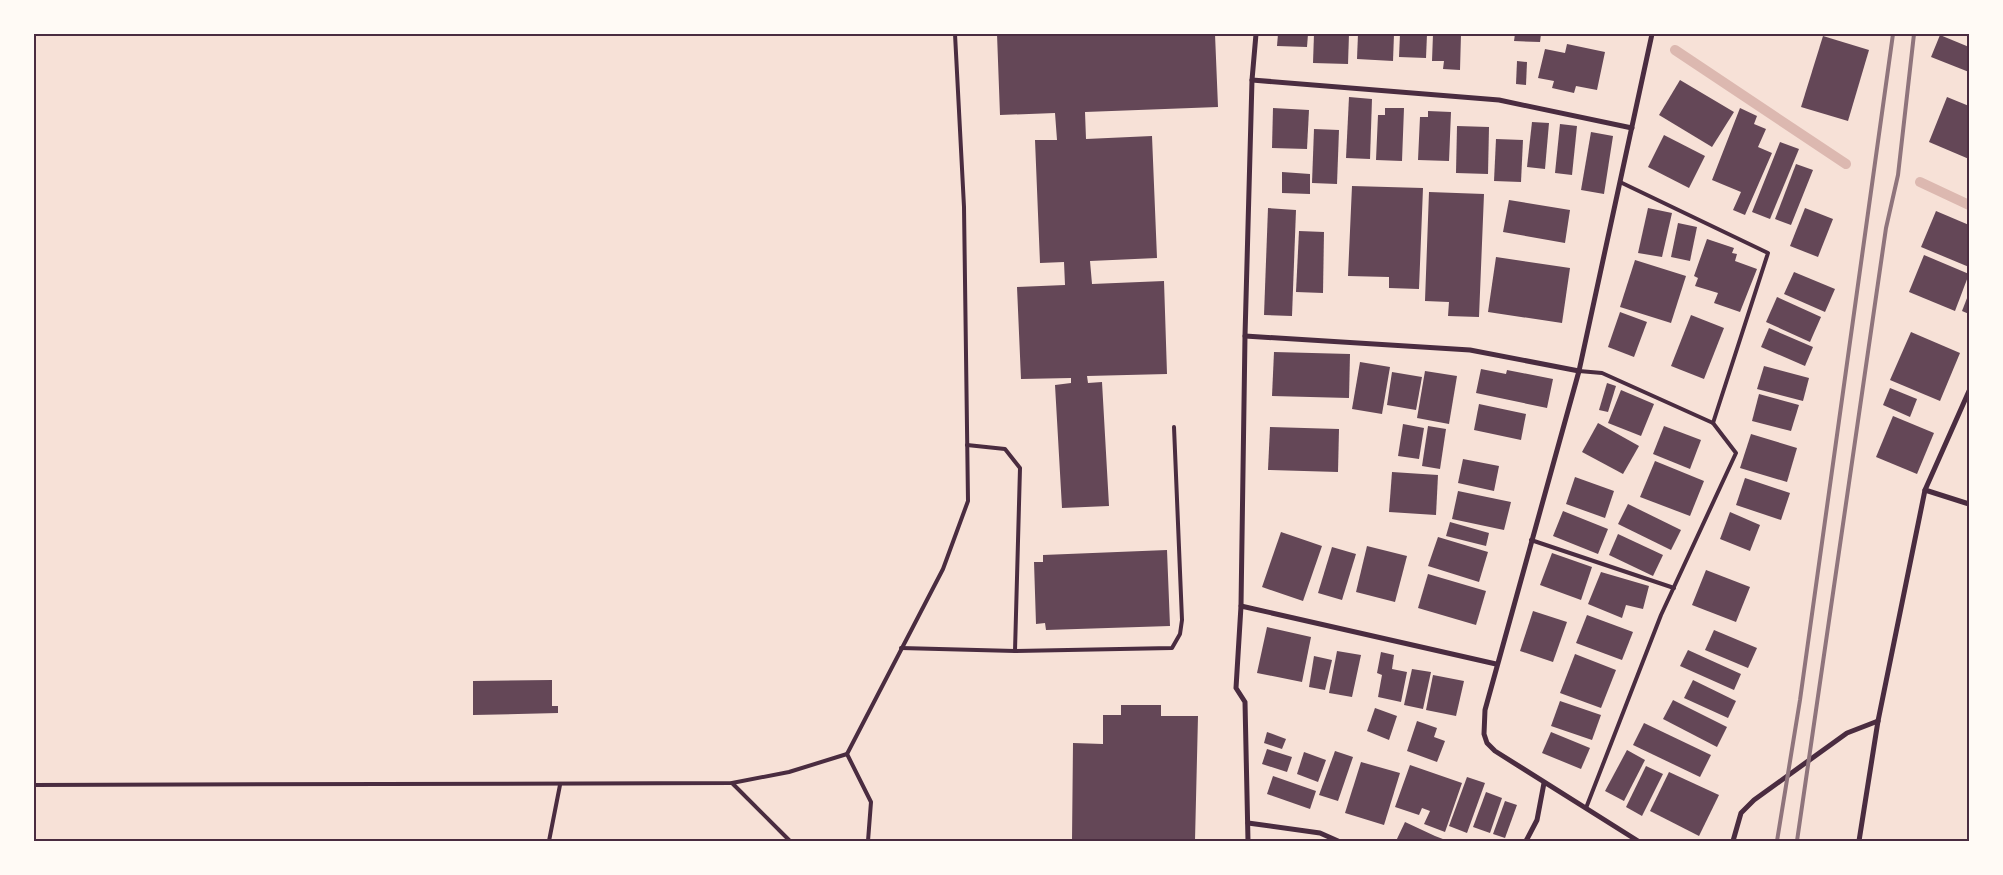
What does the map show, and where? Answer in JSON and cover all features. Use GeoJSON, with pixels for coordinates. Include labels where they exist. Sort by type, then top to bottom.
{"type":"FeatureCollection","features":[{"type":"Feature","properties":{"kind":"street"},"geometry":{"type":"LineString","coordinates":[[1248,841],[1245,702],[1236,688],[1241,606],[1244,336],[1252,80],[1256,34]]}},
{"type":"Feature","properties":{"kind":"street"},"geometry":{"type":"LineString","coordinates":[[1638,841],[1495,751],[1487,743],[1483,721],[1496,664],[1579,370],[1652,34]]}},
{"type":"Feature","properties":{"kind":"street"},"geometry":{"type":"LineString","coordinates":[[1252,80],[1499,100],[1632,128]]}},
{"type":"Feature","properties":{"kind":"street"},"geometry":{"type":"LineString","coordinates":[[1244,336],[1470,350],[1579,370]]}},
{"type":"Feature","properties":{"kind":"street"},"geometry":{"type":"LineString","coordinates":[[1859,841],[1878,721],[1925,490],[1969,391]]}},
{"type":"Feature","properties":{"kind":"street"},"geometry":{"type":"LineString","coordinates":[[1925,490],[1969,504]]}},
{"type":"Feature","properties":{"kind":"street"},"geometry":{"type":"LineString","coordinates":[[1241,606],[1496,664]]}},
{"type":"Feature","properties":{"kind":"street"},"geometry":{"type":"LineString","coordinates":[[1733,841],[1741,813],[1754,800],[1847,733],[1878,721]]}},
{"type":"Feature","properties":{"kind":"street"},"geometry":{"type":"LineString","coordinates":[[1526,841],[1537,820],[1544,783]]}},
{"type":"Feature","properties":{"kind":"street"},"geometry":{"type":"LineString","coordinates":[[1248,823],[1320,833],[1338,841]]}},
{"type":"Feature","properties":{"kind":"lane"},"geometry":{"type":"LineString","coordinates":[[34,785],[560,785],[732,783],[789,772],[847,754],[943,569],[968,501],[964,207],[955,34]]}},
{"type":"Feature","properties":{"kind":"lane"},"geometry":{"type":"LineString","coordinates":[[1620,182],[1768,253],[1714,423]]}},
{"type":"Feature","properties":{"kind":"lane"},"geometry":{"type":"LineString","coordinates":[[1579,370],[1602,373],[1714,423],[1736,453],[1674,588],[1586,808]]}},
{"type":"Feature","properties":{"kind":"lane"},"geometry":{"type":"LineString","coordinates":[[901,648],[1015,651],[1172,648],[1180,634],[1182,620],[1174,427]]}},
{"type":"Feature","properties":{"kind":"lane"},"geometry":{"type":"LineString","coordinates":[[968,445],[1005,449],[1020,468],[1015,651]]}},
{"type":"Feature","properties":{"kind":"lane"},"geometry":{"type":"LineString","coordinates":[[1531,540],[1674,588]]}},
{"type":"Feature","properties":{"kind":"lane"},"geometry":{"type":"LineString","coordinates":[[847,754],[871,802],[868,841]]}},
{"type":"Feature","properties":{"kind":"lane"},"geometry":{"type":"LineString","coordinates":[[732,783],[790,841]]}},
{"type":"Feature","properties":{"kind":"lane"},"geometry":{"type":"LineString","coordinates":[[549,841],[560,785]]}},
{"type":"Feature","properties":{"kind":"building"},"geometry":{"type":"Polygon","coordinates":[[[997,34],[1215,34],[1218,107],[1085,112],[1086,139],[1152,136],[1157,258],[1090,261],[1092,284],[1164,281],[1167,374],[1087,376],[1088,383],[1102,382],[1109,506],[1062,508],[1055,385],[1071,383],[1071,378],[1021,379],[1017,287],[1065,285],[1064,262],[1040,263],[1035,140],[1057,140],[1055,113],[1000,115],[997,34]]]}},
{"type":"Feature","properties":{"kind":"building"},"geometry":{"type":"Polygon","coordinates":[[[1278,34],[1308,34],[1307,47],[1277,46],[1278,34]]]}},
{"type":"Feature","properties":{"kind":"building"},"geometry":{"type":"Polygon","coordinates":[[[1314,34],[1349,34],[1348,64],[1313,63],[1314,34]]]}},
{"type":"Feature","properties":{"kind":"building"},"geometry":{"type":"Polygon","coordinates":[[[1358,34],[1394,34],[1393,61],[1357,59],[1358,34]]]}},
{"type":"Feature","properties":{"kind":"building"},"geometry":{"type":"Polygon","coordinates":[[[1400,34],[1427,34],[1426,58],[1399,57],[1400,34]]]}},
{"type":"Feature","properties":{"kind":"building"},"geometry":{"type":"Polygon","coordinates":[[[1433,34],[1461,34],[1460,70],[1443,69],[1444,61],[1432,61],[1433,34]]]}},
{"type":"Feature","properties":{"kind":"building"},"geometry":{"type":"Polygon","coordinates":[[[1515,34],[1541,34],[1540,42],[1514,41],[1515,34]]]}},
{"type":"Feature","properties":{"kind":"building"},"geometry":{"type":"Polygon","coordinates":[[[1940,35],[1969,47],[1969,72],[1931,57],[1940,35]]]}},
{"type":"Feature","properties":{"kind":"building"},"geometry":{"type":"Polygon","coordinates":[[[1823,36],[1869,50],[1848,121],[1801,107],[1823,36]]]}},
{"type":"Feature","properties":{"kind":"building"},"geometry":{"type":"Polygon","coordinates":[[[1567,44],[1605,52],[1597,90],[1576,86],[1574,93],[1552,88],[1554,81],[1538,78],[1545,49],[1565,53],[1567,44]]]}},
{"type":"Feature","properties":{"kind":"building"},"geometry":{"type":"Polygon","coordinates":[[[1517,61],[1527,62],[1526,85],[1516,84],[1517,61]]]}},
{"type":"Feature","properties":{"kind":"building"},"geometry":{"type":"Polygon","coordinates":[[[1680,80],[1734,112],[1712,147],[1659,115],[1680,80]]]}},
{"type":"Feature","properties":{"kind":"building"},"geometry":{"type":"Polygon","coordinates":[[[1349,97],[1372,99],[1370,159],[1346,158],[1349,97]]]}},
{"type":"Feature","properties":{"kind":"building"},"geometry":{"type":"Polygon","coordinates":[[[1947,97],[1969,106],[1969,159],[1929,142],[1947,97]]]}},
{"type":"Feature","properties":{"kind":"building"},"geometry":{"type":"Polygon","coordinates":[[[1273,108],[1309,110],[1307,149],[1272,148],[1273,108]]]}},
{"type":"Feature","properties":{"kind":"building"},"geometry":{"type":"Polygon","coordinates":[[[1385,108],[1404,108],[1402,161],[1376,160],[1378,115],[1385,115],[1385,108]]]}},
{"type":"Feature","properties":{"kind":"building"},"geometry":{"type":"Polygon","coordinates":[[[1740,108],[1757,116],[1754,124],[1766,129],[1758,147],[1772,153],[1745,215],[1733,210],[1741,192],[1712,180],[1740,108]]]}},
{"type":"Feature","properties":{"kind":"building"},"geometry":{"type":"Polygon","coordinates":[[[1428,111],[1451,112],[1449,161],[1418,160],[1420,117],[1428,117],[1428,111]]]}},
{"type":"Feature","properties":{"kind":"building"},"geometry":{"type":"Polygon","coordinates":[[[1532,122],[1549,123],[1545,169],[1527,167],[1532,122]]]}},
{"type":"Feature","properties":{"kind":"building"},"geometry":{"type":"Polygon","coordinates":[[[1560,124],[1577,126],[1572,175],[1555,173],[1560,124]]]}},
{"type":"Feature","properties":{"kind":"building"},"geometry":{"type":"Polygon","coordinates":[[[1457,126],[1489,127],[1488,174],[1456,173],[1457,126]]]}},
{"type":"Feature","properties":{"kind":"building"},"geometry":{"type":"Polygon","coordinates":[[[1314,129],[1339,130],[1337,184],[1312,183],[1314,129]]]}},
{"type":"Feature","properties":{"kind":"building"},"geometry":{"type":"Polygon","coordinates":[[[1591,132],[1613,136],[1604,194],[1581,190],[1591,132]]]}},
{"type":"Feature","properties":{"kind":"building"},"geometry":{"type":"Polygon","coordinates":[[[1664,135],[1705,156],[1689,188],[1648,167],[1664,135]]]}},
{"type":"Feature","properties":{"kind":"building"},"geometry":{"type":"Polygon","coordinates":[[[1496,139],[1523,140],[1521,182],[1494,181],[1496,139]]]}},
{"type":"Feature","properties":{"kind":"building"},"geometry":{"type":"Polygon","coordinates":[[[1780,142],[1799,149],[1770,219],[1752,212],[1780,142]]]}},
{"type":"Feature","properties":{"kind":"building"},"geometry":{"type":"Polygon","coordinates":[[[1796,164],[1813,170],[1791,225],[1775,219],[1796,164]]]}},
{"type":"Feature","properties":{"kind":"building"},"geometry":{"type":"Polygon","coordinates":[[[1282,172],[1310,174],[1310,194],[1282,193],[1282,172]]]}},
{"type":"Feature","properties":{"kind":"building"},"geometry":{"type":"Polygon","coordinates":[[[1352,186],[1423,188],[1419,289],[1389,288],[1389,277],[1348,276],[1352,186]]]}},
{"type":"Feature","properties":{"kind":"building"},"geometry":{"type":"Polygon","coordinates":[[[1429,192],[1484,194],[1479,317],[1448,316],[1449,302],[1425,301],[1429,192]]]}},
{"type":"Feature","properties":{"kind":"building"},"geometry":{"type":"Polygon","coordinates":[[[1509,200],[1570,210],[1565,243],[1503,232],[1509,200]]]}},
{"type":"Feature","properties":{"kind":"building"},"geometry":{"type":"Polygon","coordinates":[[[1268,208],[1296,210],[1292,316],[1264,315],[1268,208]]]}},
{"type":"Feature","properties":{"kind":"building"},"geometry":{"type":"Polygon","coordinates":[[[1648,208],[1672,213],[1662,257],[1638,253],[1648,208]]]}},
{"type":"Feature","properties":{"kind":"building"},"geometry":{"type":"Polygon","coordinates":[[[1805,208],[1833,219],[1818,257],[1790,246],[1805,208]]]}},
{"type":"Feature","properties":{"kind":"building"},"geometry":{"type":"Polygon","coordinates":[[[1936,211],[1969,225],[1969,267],[1921,247],[1936,211]]]}},
{"type":"Feature","properties":{"kind":"building"},"geometry":{"type":"Polygon","coordinates":[[[1678,223],[1697,227],[1690,261],[1671,257],[1678,223]]]}},
{"type":"Feature","properties":{"kind":"building"},"geometry":{"type":"Polygon","coordinates":[[[1299,231],[1324,232],[1323,293],[1296,292],[1299,231]]]}},
{"type":"Feature","properties":{"kind":"building"},"geometry":{"type":"Polygon","coordinates":[[[1707,239],[1734,248],[1732,253],[1737,254],[1735,261],[1757,269],[1740,312],[1714,303],[1718,293],[1695,286],[1698,278],[1694,276],[1707,239]]]}},
{"type":"Feature","properties":{"kind":"building"},"geometry":{"type":"Polygon","coordinates":[[[1924,255],[1969,274],[1955,311],[1909,292],[1924,255]]]}},
{"type":"Feature","properties":{"kind":"building"},"geometry":{"type":"Polygon","coordinates":[[[1496,257],[1570,268],[1562,323],[1488,312],[1496,257]]]}},
{"type":"Feature","properties":{"kind":"building"},"geometry":{"type":"Polygon","coordinates":[[[1635,260],[1686,276],[1671,323],[1620,307],[1635,260]]]}},
{"type":"Feature","properties":{"kind":"building"},"geometry":{"type":"Polygon","coordinates":[[[1794,272],[1835,289],[1825,312],[1784,294],[1794,272]]]}},
{"type":"Feature","properties":{"kind":"building"},"geometry":{"type":"Polygon","coordinates":[[[1969,293],[1969,314],[1962,311],[1969,293]]]}},
{"type":"Feature","properties":{"kind":"building"},"geometry":{"type":"Polygon","coordinates":[[[1777,297],[1821,317],[1810,342],[1766,322],[1777,297]]]}},
{"type":"Feature","properties":{"kind":"building"},"geometry":{"type":"Polygon","coordinates":[[[1620,312],[1647,322],[1634,357],[1608,347],[1620,312]]]}},
{"type":"Feature","properties":{"kind":"building"},"geometry":{"type":"Polygon","coordinates":[[[1691,315],[1724,328],[1704,379],[1671,366],[1691,315]]]}},
{"type":"Feature","properties":{"kind":"building"},"geometry":{"type":"Polygon","coordinates":[[[1769,328],[1813,347],[1805,366],[1761,347],[1769,328]]]}},
{"type":"Feature","properties":{"kind":"building"},"geometry":{"type":"Polygon","coordinates":[[[1911,332],[1960,353],[1940,401],[1890,380],[1911,332]]]}},
{"type":"Feature","properties":{"kind":"building"},"geometry":{"type":"Polygon","coordinates":[[[1274,352],[1350,354],[1349,398],[1272,396],[1274,352]]]}},
{"type":"Feature","properties":{"kind":"building"},"geometry":{"type":"Polygon","coordinates":[[[1360,362],[1390,367],[1382,414],[1352,409],[1360,362]]]}},
{"type":"Feature","properties":{"kind":"building"},"geometry":{"type":"Polygon","coordinates":[[[1764,366],[1809,378],[1803,401],[1757,389],[1764,366]]]}},
{"type":"Feature","properties":{"kind":"building"},"geometry":{"type":"Polygon","coordinates":[[[1481,369],[1506,374],[1507,370],[1553,379],[1547,408],[1476,393],[1481,369]]]}},
{"type":"Feature","properties":{"kind":"building"},"geometry":{"type":"Polygon","coordinates":[[[1425,371],[1457,376],[1449,424],[1417,418],[1425,371]]]}},
{"type":"Feature","properties":{"kind":"building"},"geometry":{"type":"Polygon","coordinates":[[[1392,372],[1422,377],[1416,410],[1387,405],[1392,372]]]}},
{"type":"Feature","properties":{"kind":"building"},"geometry":{"type":"Polygon","coordinates":[[[1607,383],[1616,386],[1608,412],[1599,410],[1607,383]]]}},
{"type":"Feature","properties":{"kind":"building"},"geometry":{"type":"Polygon","coordinates":[[[1890,388],[1917,399],[1910,417],[1883,405],[1890,388]]]}},
{"type":"Feature","properties":{"kind":"building"},"geometry":{"type":"Polygon","coordinates":[[[1621,390],[1654,404],[1641,436],[1608,423],[1621,390]]]}},
{"type":"Feature","properties":{"kind":"building"},"geometry":{"type":"Polygon","coordinates":[[[1759,394],[1799,405],[1791,431],[1752,421],[1759,394]]]}},
{"type":"Feature","properties":{"kind":"building"},"geometry":{"type":"Polygon","coordinates":[[[1479,404],[1526,414],[1521,440],[1474,430],[1479,404]]]}},
{"type":"Feature","properties":{"kind":"building"},"geometry":{"type":"Polygon","coordinates":[[[1893,416],[1934,433],[1917,474],[1876,457],[1893,416]]]}},
{"type":"Feature","properties":{"kind":"building"},"geometry":{"type":"Polygon","coordinates":[[[1598,423],[1639,446],[1623,474],[1582,452],[1598,423]]]}},
{"type":"Feature","properties":{"kind":"building"},"geometry":{"type":"Polygon","coordinates":[[[1403,424],[1424,428],[1419,459],[1398,456],[1403,424]]]}},
{"type":"Feature","properties":{"kind":"building"},"geometry":{"type":"Polygon","coordinates":[[[1428,426],[1446,429],[1440,469],[1422,466],[1428,426]]]}},
{"type":"Feature","properties":{"kind":"building"},"geometry":{"type":"Polygon","coordinates":[[[1664,426],[1701,440],[1690,469],[1653,454],[1664,426]]]}},
{"type":"Feature","properties":{"kind":"building"},"geometry":{"type":"Polygon","coordinates":[[[1270,427],[1339,429],[1338,472],[1268,470],[1270,427]]]}},
{"type":"Feature","properties":{"kind":"building"},"geometry":{"type":"Polygon","coordinates":[[[1751,434],[1797,448],[1787,482],[1740,468],[1751,434]]]}},
{"type":"Feature","properties":{"kind":"building"},"geometry":{"type":"Polygon","coordinates":[[[1463,459],[1499,466],[1494,491],[1458,483],[1463,459]]]}},
{"type":"Feature","properties":{"kind":"building"},"geometry":{"type":"Polygon","coordinates":[[[1655,461],[1704,481],[1690,516],[1640,497],[1655,461]]]}},
{"type":"Feature","properties":{"kind":"building"},"geometry":{"type":"Polygon","coordinates":[[[1392,472],[1438,475],[1436,515],[1389,512],[1392,472]]]}},
{"type":"Feature","properties":{"kind":"building"},"geometry":{"type":"Polygon","coordinates":[[[1575,477],[1614,491],[1605,518],[1566,504],[1575,477]]]}},
{"type":"Feature","properties":{"kind":"building"},"geometry":{"type":"Polygon","coordinates":[[[1745,478],[1790,493],[1781,520],[1736,505],[1745,478]]]}},
{"type":"Feature","properties":{"kind":"building"},"geometry":{"type":"Polygon","coordinates":[[[1458,491],[1511,502],[1504,530],[1452,519],[1458,491]]]}},
{"type":"Feature","properties":{"kind":"building"},"geometry":{"type":"Polygon","coordinates":[[[1628,504],[1681,530],[1671,550],[1618,524],[1628,504]]]}},
{"type":"Feature","properties":{"kind":"building"},"geometry":{"type":"Polygon","coordinates":[[[1563,511],[1608,529],[1598,554],[1553,536],[1563,511]]]}},
{"type":"Feature","properties":{"kind":"building"},"geometry":{"type":"Polygon","coordinates":[[[1730,512],[1760,525],[1750,551],[1720,539],[1730,512]]]}},
{"type":"Feature","properties":{"kind":"building"},"geometry":{"type":"Polygon","coordinates":[[[1450,522],[1489,533],[1486,546],[1446,536],[1450,522]]]}},
{"type":"Feature","properties":{"kind":"building"},"geometry":{"type":"Polygon","coordinates":[[[1281,532],[1322,546],[1303,601],[1262,587],[1281,532]]]}},
{"type":"Feature","properties":{"kind":"building"},"geometry":{"type":"Polygon","coordinates":[[[1618,534],[1663,555],[1653,576],[1609,555],[1618,534]]]}},
{"type":"Feature","properties":{"kind":"building"},"geometry":{"type":"Polygon","coordinates":[[[1438,537],[1488,552],[1479,582],[1428,566],[1438,537]]]}},
{"type":"Feature","properties":{"kind":"building"},"geometry":{"type":"Polygon","coordinates":[[[1367,546],[1407,556],[1395,602],[1356,592],[1367,546]]]}},
{"type":"Feature","properties":{"kind":"building"},"geometry":{"type":"Polygon","coordinates":[[[1332,547],[1356,554],[1342,600],[1318,593],[1332,547]]]}},
{"type":"Feature","properties":{"kind":"building"},"geometry":{"type":"Polygon","coordinates":[[[1167,550],[1170,626],[1046,630],[1045,623],[1036,624],[1034,562],[1043,562],[1043,555],[1167,550]]]}},
{"type":"Feature","properties":{"kind":"building"},"geometry":{"type":"Polygon","coordinates":[[[1552,553],[1592,567],[1581,600],[1540,585],[1552,553]]]}},
{"type":"Feature","properties":{"kind":"building"},"geometry":{"type":"Polygon","coordinates":[[[1706,570],[1750,587],[1736,622],[1692,605],[1706,570]]]}},
{"type":"Feature","properties":{"kind":"building"},"geometry":{"type":"Polygon","coordinates":[[[1601,572],[1649,586],[1643,609],[1626,605],[1622,618],[1588,604],[1601,572]]]}},
{"type":"Feature","properties":{"kind":"building"},"geometry":{"type":"Polygon","coordinates":[[[1428,574],[1486,591],[1476,625],[1418,608],[1428,574]]]}},
{"type":"Feature","properties":{"kind":"building"},"geometry":{"type":"Polygon","coordinates":[[[1533,611],[1567,622],[1553,662],[1520,651],[1533,611]]]}},
{"type":"Feature","properties":{"kind":"building"},"geometry":{"type":"Polygon","coordinates":[[[1587,615],[1633,632],[1622,660],[1576,643],[1587,615]]]}},
{"type":"Feature","properties":{"kind":"building"},"geometry":{"type":"Polygon","coordinates":[[[1267,627],[1311,637],[1302,682],[1257,673],[1267,627]]]}},
{"type":"Feature","properties":{"kind":"building"},"geometry":{"type":"Polygon","coordinates":[[[1714,630],[1757,648],[1748,668],[1705,650],[1714,630]]]}},
{"type":"Feature","properties":{"kind":"building"},"geometry":{"type":"Polygon","coordinates":[[[1688,650],[1741,674],[1734,690],[1680,666],[1688,650]]]}},
{"type":"Feature","properties":{"kind":"building"},"geometry":{"type":"Polygon","coordinates":[[[1337,651],[1361,655],[1352,697],[1329,693],[1337,651]]]}},
{"type":"Feature","properties":{"kind":"building"},"geometry":{"type":"Polygon","coordinates":[[[1381,652],[1394,655],[1392,669],[1407,672],[1401,702],[1378,697],[1382,675],[1377,673],[1381,652]]]}},
{"type":"Feature","properties":{"kind":"building"},"geometry":{"type":"Polygon","coordinates":[[[1575,654],[1616,670],[1601,708],[1560,693],[1575,654]]]}},
{"type":"Feature","properties":{"kind":"building"},"geometry":{"type":"Polygon","coordinates":[[[1314,656],[1332,660],[1325,690],[1309,687],[1314,656]]]}},
{"type":"Feature","properties":{"kind":"building"},"geometry":{"type":"Polygon","coordinates":[[[1412,669],[1431,672],[1423,709],[1404,705],[1412,669]]]}},
{"type":"Feature","properties":{"kind":"building"},"geometry":{"type":"Polygon","coordinates":[[[1433,675],[1464,681],[1456,716],[1426,710],[1433,675]]]}},
{"type":"Feature","properties":{"kind":"building"},"geometry":{"type":"Polygon","coordinates":[[[552,680],[552,706],[558,706],[558,713],[473,715],[473,681],[552,680]]]}},
{"type":"Feature","properties":{"kind":"building"},"geometry":{"type":"Polygon","coordinates":[[[1693,680],[1736,701],[1728,718],[1684,698],[1693,680]]]}},
{"type":"Feature","properties":{"kind":"building"},"geometry":{"type":"Polygon","coordinates":[[[1673,700],[1727,727],[1717,747],[1663,719],[1673,700]]]}},
{"type":"Feature","properties":{"kind":"building"},"geometry":{"type":"Polygon","coordinates":[[[1560,701],[1601,715],[1592,740],[1551,726],[1560,701]]]}},
{"type":"Feature","properties":{"kind":"building"},"geometry":{"type":"Polygon","coordinates":[[[1121,705],[1161,705],[1161,716],[1198,716],[1195,841],[1072,841],[1073,743],[1103,744],[1103,715],[1121,715],[1121,705]]]}},
{"type":"Feature","properties":{"kind":"building"},"geometry":{"type":"Polygon","coordinates":[[[1375,708],[1397,716],[1389,740],[1367,731],[1375,708]]]}},
{"type":"Feature","properties":{"kind":"building"},"geometry":{"type":"Polygon","coordinates":[[[1417,721],[1437,728],[1434,737],[1445,741],[1437,762],[1407,751],[1417,721]]]}},
{"type":"Feature","properties":{"kind":"building"},"geometry":{"type":"Polygon","coordinates":[[[1644,723],[1711,755],[1700,777],[1633,745],[1644,723]]]}},
{"type":"Feature","properties":{"kind":"building"},"geometry":{"type":"Polygon","coordinates":[[[1267,732],[1286,739],[1282,749],[1264,743],[1267,732]]]}},
{"type":"Feature","properties":{"kind":"building"},"geometry":{"type":"Polygon","coordinates":[[[1551,732],[1590,748],[1581,769],[1542,753],[1551,732]]]}},
{"type":"Feature","properties":{"kind":"building"},"geometry":{"type":"Polygon","coordinates":[[[1267,749],[1292,757],[1287,772],[1262,764],[1267,749]]]}},
{"type":"Feature","properties":{"kind":"building"},"geometry":{"type":"Polygon","coordinates":[[[1627,750],[1645,760],[1624,801],[1605,791],[1627,750]]]}},
{"type":"Feature","properties":{"kind":"building"},"geometry":{"type":"Polygon","coordinates":[[[1335,751],[1353,757],[1338,801],[1319,795],[1335,751]]]}},
{"type":"Feature","properties":{"kind":"building"},"geometry":{"type":"Polygon","coordinates":[[[1304,752],[1326,760],[1318,782],[1297,774],[1304,752]]]}},
{"type":"Feature","properties":{"kind":"building"},"geometry":{"type":"Polygon","coordinates":[[[1361,762],[1400,773],[1384,825],[1345,813],[1361,762]]]}},
{"type":"Feature","properties":{"kind":"building"},"geometry":{"type":"Polygon","coordinates":[[[1410,765],[1462,783],[1445,832],[1424,824],[1430,811],[1422,808],[1419,815],[1395,807],[1410,765]]]}},
{"type":"Feature","properties":{"kind":"building"},"geometry":{"type":"Polygon","coordinates":[[[1646,766],[1663,774],[1642,816],[1626,807],[1646,766]]]}},
{"type":"Feature","properties":{"kind":"building"},"geometry":{"type":"Polygon","coordinates":[[[1669,772],[1719,795],[1699,836],[1650,811],[1669,772]]]}},
{"type":"Feature","properties":{"kind":"building"},"geometry":{"type":"Polygon","coordinates":[[[1273,776],[1316,791],[1310,809],[1267,794],[1273,776]]]}},
{"type":"Feature","properties":{"kind":"building"},"geometry":{"type":"Polygon","coordinates":[[[1467,777],[1485,783],[1467,833],[1449,826],[1467,777]]]}},
{"type":"Feature","properties":{"kind":"building"},"geometry":{"type":"Polygon","coordinates":[[[1486,792],[1502,798],[1490,833],[1473,827],[1486,792]]]}},
{"type":"Feature","properties":{"kind":"building"},"geometry":{"type":"Polygon","coordinates":[[[1505,801],[1517,805],[1505,838],[1493,834],[1505,801]]]}},
{"type":"Feature","properties":{"kind":"building"},"geometry":{"type":"Polygon","coordinates":[[[1405,822],[1435,836],[1448,841],[1396,841],[1405,822]]]}},
{"type":"Feature","properties":{"kind":"building"},"geometry":{"type":"Polygon","coordinates":[[[34,839],[121,840],[121,841],[34,841],[34,839]]]}},
{"type":"Feature","properties":{"kind":"waterway"},"geometry":{"type":"LineString","coordinates":[[1675,50],[1846,164]]}},
{"type":"Feature","properties":{"kind":"waterway"},"geometry":{"type":"LineString","coordinates":[[1920,182],[1969,205]]}},
{"type":"Feature","properties":{"kind":"railway"},"geometry":{"type":"LineString","coordinates":[[1777,841],[1800,700],[1893,34]]}},
{"type":"Feature","properties":{"kind":"railway"},"geometry":{"type":"LineString","coordinates":[[1797,841],[1886,228],[1898,175],[1914,34]]}}]}
